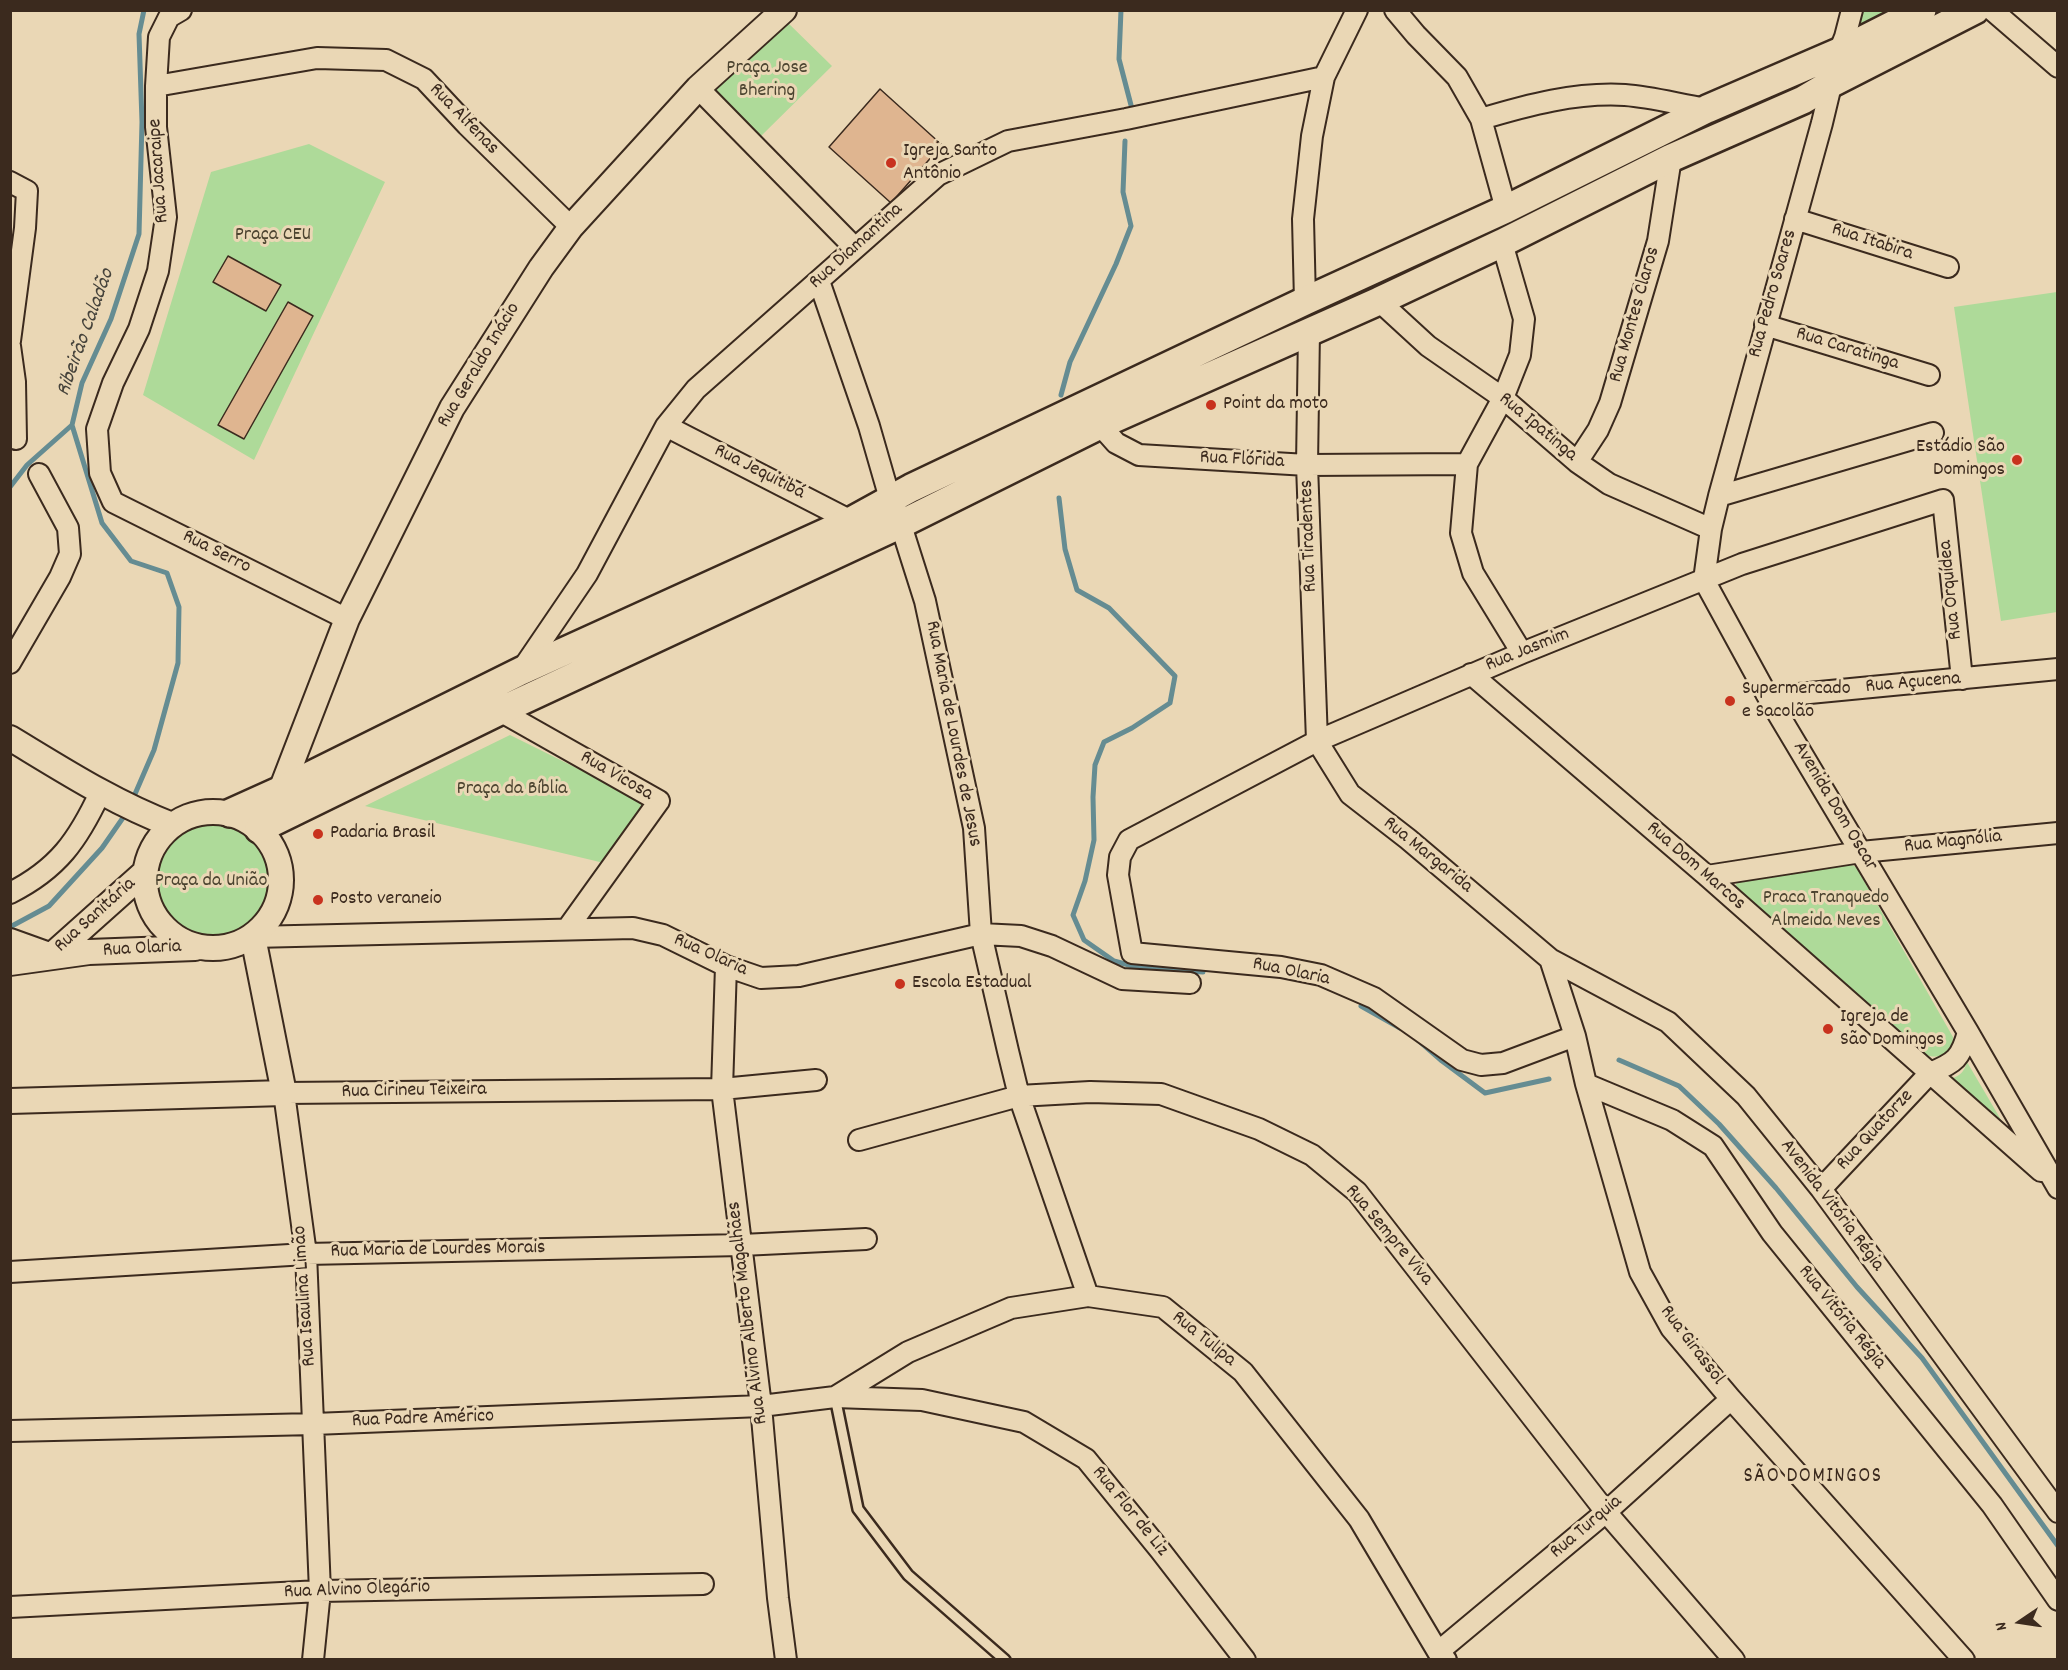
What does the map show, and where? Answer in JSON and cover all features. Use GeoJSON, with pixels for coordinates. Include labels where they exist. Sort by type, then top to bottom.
{"type":"FeatureCollection","features":[{"type":"Feature","properties":{"kind":"main road"},"geometry":{"type":"LineString","coordinates":[[230,813],[521,671],[851,520],[892,497],[1305,301],[1506,209],[1707,109],[1839,52],[1922,10]]}},
{"type":"Feature","properties":{"kind":"main road"},"geometry":{"type":"LineString","coordinates":[[259,829],[500,711],[901,524],[1100,425],[1379,301],[1502,243],[1671,158],[1803,100],[1975,10]]}},
{"type":"Feature","properties":{"kind":"street","name":"Rua Jacaraipe"},"geometry":{"type":"LineString","coordinates":[[100,473],[97,429],[112,383],[139,329],[158,271],[166,217],[156,127],[159,37],[169,17],[181,10]]}},
{"type":"Feature","properties":{"kind":"street","name":"Rua Geraldo Inácio"},"geometry":{"type":"LineString","coordinates":[[281,790],[347,620],[452,408],[541,268],[570,227],[698,88],[784,10]]}},
{"type":"Feature","properties":{"kind":"street"},"geometry":{"type":"LineString","coordinates":[[1305,301],[1303,219],[1312,136],[1324,77],[1357,10]]}},
{"type":"Feature","properties":{"kind":"street"},"geometry":{"type":"LineString","coordinates":[[1395,10],[1457,77],[1481,120],[1506,209]]}},
{"type":"Feature","properties":{"kind":"street","name":"Rua Pedro Soares"},"geometry":{"type":"LineString","coordinates":[[1704,580],[1719,496],[1852,10]]}},
{"type":"Feature","properties":{"kind":"street"},"geometry":{"type":"LineString","coordinates":[[1992,10],[2058,67]]}},
{"type":"Feature","properties":{"kind":"street","name":"Rua Alfenas"},"geometry":{"type":"LineString","coordinates":[[156,87],[317,58],[386,60],[424,78],[467,125],[570,227]]}},
{"type":"Feature","properties":{"kind":"street","name":"Rua Diamantina"},"geometry":{"type":"LineString","coordinates":[[521,671],[587,574],[666,426],[696,389],[938,175],[1008,141],[1324,77]]}},
{"type":"Feature","properties":{"kind":"street"},"geometry":{"type":"LineString","coordinates":[[698,88],[855,248]]}},
{"type":"Feature","properties":{"kind":"street"},"geometry":{"type":"LineString","coordinates":[[1481,120],[1522,107],[1580,95],[1626,95],[1707,109]]}},
{"type":"Feature","properties":{"kind":"street","name":"Rua Montes Claros"},"geometry":{"type":"LineString","coordinates":[[1577,462],[1598,430],[1610,404],[1658,241],[1671,158]]}},
{"type":"Feature","properties":{"kind":"street"},"geometry":{"type":"LineString","coordinates":[[10,182],[27,191],[25,228],[10,341]]}},
{"type":"Feature","properties":{"kind":"street","name":"Rua Itabira"},"geometry":{"type":"LineString","coordinates":[[1795,219],[1948,267]]}},
{"type":"Feature","properties":{"kind":"street"},"geometry":{"type":"LineString","coordinates":[[1502,243],[1524,319],[1520,355],[1503,398],[1467,464],[1461,533],[1473,573],[1522,653]]}},
{"type":"Feature","properties":{"kind":"street","name":"Rua Maria de Lourdes de Jesus"},"geometry":{"type":"LineString","coordinates":[[819,281],[869,426],[888,492],[892,497],[925,601],[974,828],[981,934],[1019,1096],[1088,1296]]}},
{"type":"Feature","properties":{"kind":"street","name":"Rua Ipatinga"},"geometry":{"type":"LineString","coordinates":[[1379,301],[1428,346],[1503,398],[1577,462],[1609,484],[1712,530]]}},
{"type":"Feature","properties":{"kind":"street","name":"Rua Caratinga"},"geometry":{"type":"LineString","coordinates":[[1765,325],[1929,375]]}},
{"type":"Feature","properties":{"kind":"street","name":"Rua Tiradentes"},"geometry":{"type":"LineString","coordinates":[[1309,331],[1307,465],[1317,741]]}},
{"type":"Feature","properties":{"kind":"street"},"geometry":{"type":"LineString","coordinates":[[10,346],[15,382],[16,439]]}},
{"type":"Feature","properties":{"kind":"street","name":"Rua Flórida"},"geometry":{"type":"LineString","coordinates":[[1100,425],[1116,443],[1139,455],[1307,465],[1467,464]]}},
{"type":"Feature","properties":{"kind":"street","name":"Rua Jequitibá"},"geometry":{"type":"LineString","coordinates":[[666,426],[851,520]]}},
{"type":"Feature","properties":{"kind":"street"},"geometry":{"type":"LineString","coordinates":[[1719,496],[1933,433]]}},
{"type":"Feature","properties":{"kind":"street","name":"Rua Serro"},"geometry":{"type":"LineString","coordinates":[[100,473],[113,502],[347,620]]}},
{"type":"Feature","properties":{"kind":"street"},"geometry":{"type":"LineString","coordinates":[[10,663],[60,577],[69,554],[68,528],[39,474]]}},
{"type":"Feature","properties":{"kind":"street","name":"Rua Jasmim"},"geometry":{"type":"LineString","coordinates":[[1129,840],[1317,741],[1471,674],[1742,564],[1943,500]]}},
{"type":"Feature","properties":{"kind":"street","name":"Rua Orquídea"},"geometry":{"type":"LineString","coordinates":[[1943,500],[1962,679]]}},
{"type":"Feature","properties":{"kind":"street","name":"Avenida Dom Oscar"},"geometry":{"type":"LineString","coordinates":[[1704,580],[1768,697],[2056,1180]]}},
{"type":"Feature","properties":{"kind":"street","name":"Rua Açucena"},"geometry":{"type":"LineString","coordinates":[[1768,697],[2058,669]]}},
{"type":"Feature","properties":{"kind":"street","name":"Rua Dom Marcos"},"geometry":{"type":"LineString","coordinates":[[1471,674],[2056,1180]]}},
{"type":"Feature","properties":{"kind":"street","name":"Rua Vicosa"},"geometry":{"type":"LineString","coordinates":[[500,711],[659,801],[567,929]]}},
{"type":"Feature","properties":{"kind":"street"},"geometry":{"type":"LineString","coordinates":[[10,738],[102,794],[142,814],[172,825]]}},
{"type":"Feature","properties":{"kind":"street","name":"Rua Margarida"},"geometry":{"type":"LineString","coordinates":[[1317,741],[1350,794],[1408,839],[1550,959]]}},
{"type":"Feature","properties":{"kind":"street"},"geometry":{"type":"LineString","coordinates":[[10,893],[31,883],[62,857],[85,825],[102,794]]}},
{"type":"Feature","properties":{"kind":"street"},"geometry":{"type":"LineString","coordinates":[[210,811],[230,813],[249,821],[259,829],[268,838],[278,858],[282,880],[279,902],[269,921],[253,937],[236,946],[217,949],[198,948],[179,940],[164,928],[152,912],[146,892],[145,872],[149,854],[158,838],[172,825],[189,815],[210,811]]}},
{"type":"Feature","properties":{"kind":"street","name":"Rua Magnólia"},"geometry":{"type":"LineString","coordinates":[[1707,876],[1862,852],[2058,833]]}},
{"type":"Feature","properties":{"kind":"street","name":"Rua Olaria"},"geometry":{"type":"LineString","coordinates":[[1129,840],[1120,857],[1118,875],[1132,953],[1281,967],[1321,975],[1374,998],[1462,1060],[1481,1065],[1503,1063],[1575,1036]]}},
{"type":"Feature","properties":{"kind":"street","name":"Rua Sanitária"},"geometry":{"type":"LineString","coordinates":[[51,956],[145,872]]}},
{"type":"Feature","properties":{"kind":"street","name":"Rua Olaria"},"geometry":{"type":"LineString","coordinates":[[253,937],[633,928],[663,935],[726,966],[761,978],[799,976],[981,934],[1021,936],[1122,979],[1190,983]]}},
{"type":"Feature","properties":{"kind":"street","name":"Rua Isaulina Limão"},"geometry":{"type":"LineString","coordinates":[[253,937],[284,1093],[306,1254],[320,1591],[313,1659]]}},
{"type":"Feature","properties":{"kind":"street","name":"Rua Olaria"},"geometry":{"type":"LineString","coordinates":[[51,956],[89,952],[198,948]]}},
{"type":"Feature","properties":{"kind":"street"},"geometry":{"type":"LineString","coordinates":[[11,949],[51,956]]}},
{"type":"Feature","properties":{"kind":"street","name":"Rua Girassol"},"geometry":{"type":"LineString","coordinates":[[1550,959],[1575,1036],[1586,1084],[1640,1272],[1671,1328],[1731,1399],[1964,1659]]}},
{"type":"Feature","properties":{"kind":"street","name":"Avenida Vitória Régia"},"geometry":{"type":"LineString","coordinates":[[1550,959],[1668,1022],[1746,1096],[1821,1189],[2058,1512]]}},
{"type":"Feature","properties":{"kind":"street","name":"Rua Alvino Alberto Magalhães"},"geometry":{"type":"LineString","coordinates":[[726,966],[722,1089],[761,1406],[778,1598],[786,1659]]}},
{"type":"Feature","properties":{"kind":"street","name":"Rua Quatorze"},"geometry":{"type":"LineString","coordinates":[[1821,1189],[1930,1073],[1952,1063],[1959,1057],[1968,1032]]}},
{"type":"Feature","properties":{"kind":"street","name":"Rua Cirineu Teixeira"},"geometry":{"type":"LineString","coordinates":[[10,1101],[284,1093],[722,1089],[816,1080]]}},
{"type":"Feature","properties":{"kind":"street","name":"Rua Vitória Régia"},"geometry":{"type":"LineString","coordinates":[[1586,1084],[1672,1120],[1713,1146],[1772,1233],[1992,1505],[2058,1600]]}},
{"type":"Feature","properties":{"kind":"street","name":"Rua Sempre Viva"},"geometry":{"type":"LineString","coordinates":[[859,1140],[1019,1096],[1090,1092],[1161,1094],[1259,1129],[1312,1155],[1357,1192],[1606,1512],[1734,1659]]}},
{"type":"Feature","properties":{"kind":"street","name":"Rua Maria de Lourdes Morais"},"geometry":{"type":"LineString","coordinates":[[10,1272],[306,1254],[742,1245],[866,1239]]}},
{"type":"Feature","properties":{"kind":"street","name":"Rua Tulipa"},"geometry":{"type":"LineString","coordinates":[[835,1396],[908,1352],[1011,1308],[1088,1296],[1163,1306],[1243,1372],[1359,1520],[1442,1656]]}},
{"type":"Feature","properties":{"kind":"street","name":"Rua Padre Américo"},"geometry":{"type":"LineString","coordinates":[[10,1431],[314,1424],[761,1406],[835,1396]]}},
{"type":"Feature","properties":{"kind":"street","name":"Rua Flor de Liz"},"geometry":{"type":"LineString","coordinates":[[835,1396],[922,1400],[1024,1422],[1086,1459],[1245,1659]]}},
{"type":"Feature","properties":{"kind":"street","name":"Rua Turquia"},"geometry":{"type":"LineString","coordinates":[[1442,1656],[1731,1399]]}},
{"type":"Feature","properties":{"kind":"street","name":"Rua Alvino Olegário"},"geometry":{"type":"LineString","coordinates":[[10,1607],[320,1591],[703,1584]]}},
{"type":"Feature","properties":{"kind":"lane"},"geometry":{"type":"LineString","coordinates":[[835,1396],[858,1509],[908,1575],[1005,1659]]}},
{"type":"Feature","properties":{"kind":"green space"},"geometry":{"type":"Polygon","coordinates":[[[1861,11],[1903,11],[1857,33],[1861,11]]]}},
{"type":"Feature","properties":{"kind":"green space","name":"Praça Jose Bhering"},"geometry":{"type":"Polygon","coordinates":[[[783,18],[832,66],[760,137],[708,86],[783,18]]]}},
{"type":"Feature","properties":{"kind":"green space","name":"Praça CEU"},"geometry":{"type":"Polygon","coordinates":[[[309,144],[385,182],[254,460],[143,395],[211,172],[309,144]]]}},
{"type":"Feature","properties":{"kind":"green space","name":"Estádio São Domingos"},"geometry":{"type":"Polygon","coordinates":[[[2057,292],[2057,612],[2001,621],[1954,307],[2057,292]]]}},
{"type":"Feature","properties":{"kind":"green space","name":"Praça da Bíblia"},"geometry":{"type":"Polygon","coordinates":[[[510,735],[649,804],[604,863],[365,806],[510,735]]]}},
{"type":"Feature","properties":{"kind":"green space","name":"Praça da União"},"geometry":{"type":"Polygon","coordinates":[[[211,822],[233,827],[253,839],[265,859],[270,881],[265,903],[253,923],[233,935],[211,940],[189,935],[169,923],[157,903],[152,881],[157,859],[169,839],[189,827],[211,822]]]}},
{"type":"Feature","properties":{"kind":"green space","name":"Praca Tranquedo Almeida Neves"},"geometry":{"type":"Polygon","coordinates":[[[1846,862],[1856,867],[1953,1037],[1951,1047],[1945,1054],[1937,1057],[1926,1055],[1738,897],[1735,888],[1738,879],[1846,862]]]}},
{"type":"Feature","properties":{"kind":"green space"},"geometry":{"type":"Polygon","coordinates":[[[1967,1062],[2007,1130],[1947,1079],[1960,1074],[1967,1062]]]}},
{"type":"Feature","properties":{"kind":"building"},"geometry":{"type":"Polygon","coordinates":[[[880,89],[942,145],[891,203],[829,147],[880,89]]]}},
{"type":"Feature","properties":{"kind":"building"},"geometry":{"type":"Polygon","coordinates":[[[228,256],[281,285],[266,311],[213,282],[228,256]]]}},
{"type":"Feature","properties":{"kind":"building"},"geometry":{"type":"Polygon","coordinates":[[[288,302],[313,316],[244,439],[218,425],[288,302]]]}},
{"type":"Feature","properties":{"kind":"waterway","name":"Ribeirão Caladão"},"geometry":{"type":"LineString","coordinates":[[132,801],[154,750],[178,663],[179,607],[167,573],[131,561],[102,523],[72,425],[82,383],[111,319],[139,234],[142,122],[139,34],[144,10]]}},
{"type":"Feature","properties":{"kind":"waterway"},"geometry":{"type":"LineString","coordinates":[[1121,10],[1119,59],[1132,109]]}},
{"type":"Feature","properties":{"kind":"waterway"},"geometry":{"type":"LineString","coordinates":[[1061,395],[1070,362],[1116,264],[1131,226],[1123,192],[1125,141]]}},
{"type":"Feature","properties":{"kind":"waterway"},"geometry":{"type":"LineString","coordinates":[[10,487],[27,465],[72,425]]}},
{"type":"Feature","properties":{"kind":"waterway"},"geometry":{"type":"LineString","coordinates":[[1059,498],[1065,549],[1077,590],[1109,608],[1175,676],[1170,703],[1132,728],[1104,742],[1095,765],[1094,840],[1085,881],[1073,915],[1084,940],[1114,961],[1140,968],[1203,972]]}},
{"type":"Feature","properties":{"kind":"waterway","name":"Ribeirão Caladão"},"geometry":{"type":"LineString","coordinates":[[10,927],[49,906],[102,848],[127,812]]}},
{"type":"Feature","properties":{"kind":"waterway"},"geometry":{"type":"LineString","coordinates":[[1361,1006],[1400,1028]]}},
{"type":"Feature","properties":{"kind":"waterway"},"geometry":{"type":"LineString","coordinates":[[1418,1040],[1485,1093],[1549,1079]]}},
{"type":"Feature","properties":{"kind":"waterway"},"geometry":{"type":"LineString","coordinates":[[1619,1060],[1679,1086],[1719,1124],[1776,1188],[1857,1287],[1922,1358],[2058,1546]]}},
{"type":"Feature","properties":{"kind":"place","name":"Igreja Santo Antônio"},"geometry":{"type":"Point","coordinates":[891,163]}},
{"type":"Feature","properties":{"kind":"place","name":"Point da moto"},"geometry":{"type":"Point","coordinates":[1211,405]}},
{"type":"Feature","properties":{"kind":"place","name":"Estádio São Domingos"},"geometry":{"type":"Point","coordinates":[2017,460]}},
{"type":"Feature","properties":{"kind":"place","name":"Supermercado e Sacolão"},"geometry":{"type":"Point","coordinates":[1730,701]}},
{"type":"Feature","properties":{"kind":"place","name":"Padaria Brasil"},"geometry":{"type":"Point","coordinates":[318,834]}},
{"type":"Feature","properties":{"kind":"place","name":"Posto veraneio"},"geometry":{"type":"Point","coordinates":[318,900]}},
{"type":"Feature","properties":{"kind":"place","name":"Escola Estadual"},"geometry":{"type":"Point","coordinates":[900,984]}},
{"type":"Feature","properties":{"kind":"place","name":"Igreja de São Domingos"},"geometry":{"type":"Point","coordinates":[1828,1029]}},
{"type":"Feature","properties":{"kind":"district","name":"SÃO DOMINGOS"},"geometry":{"type":"Point","coordinates":[1813,1478]}}]}
